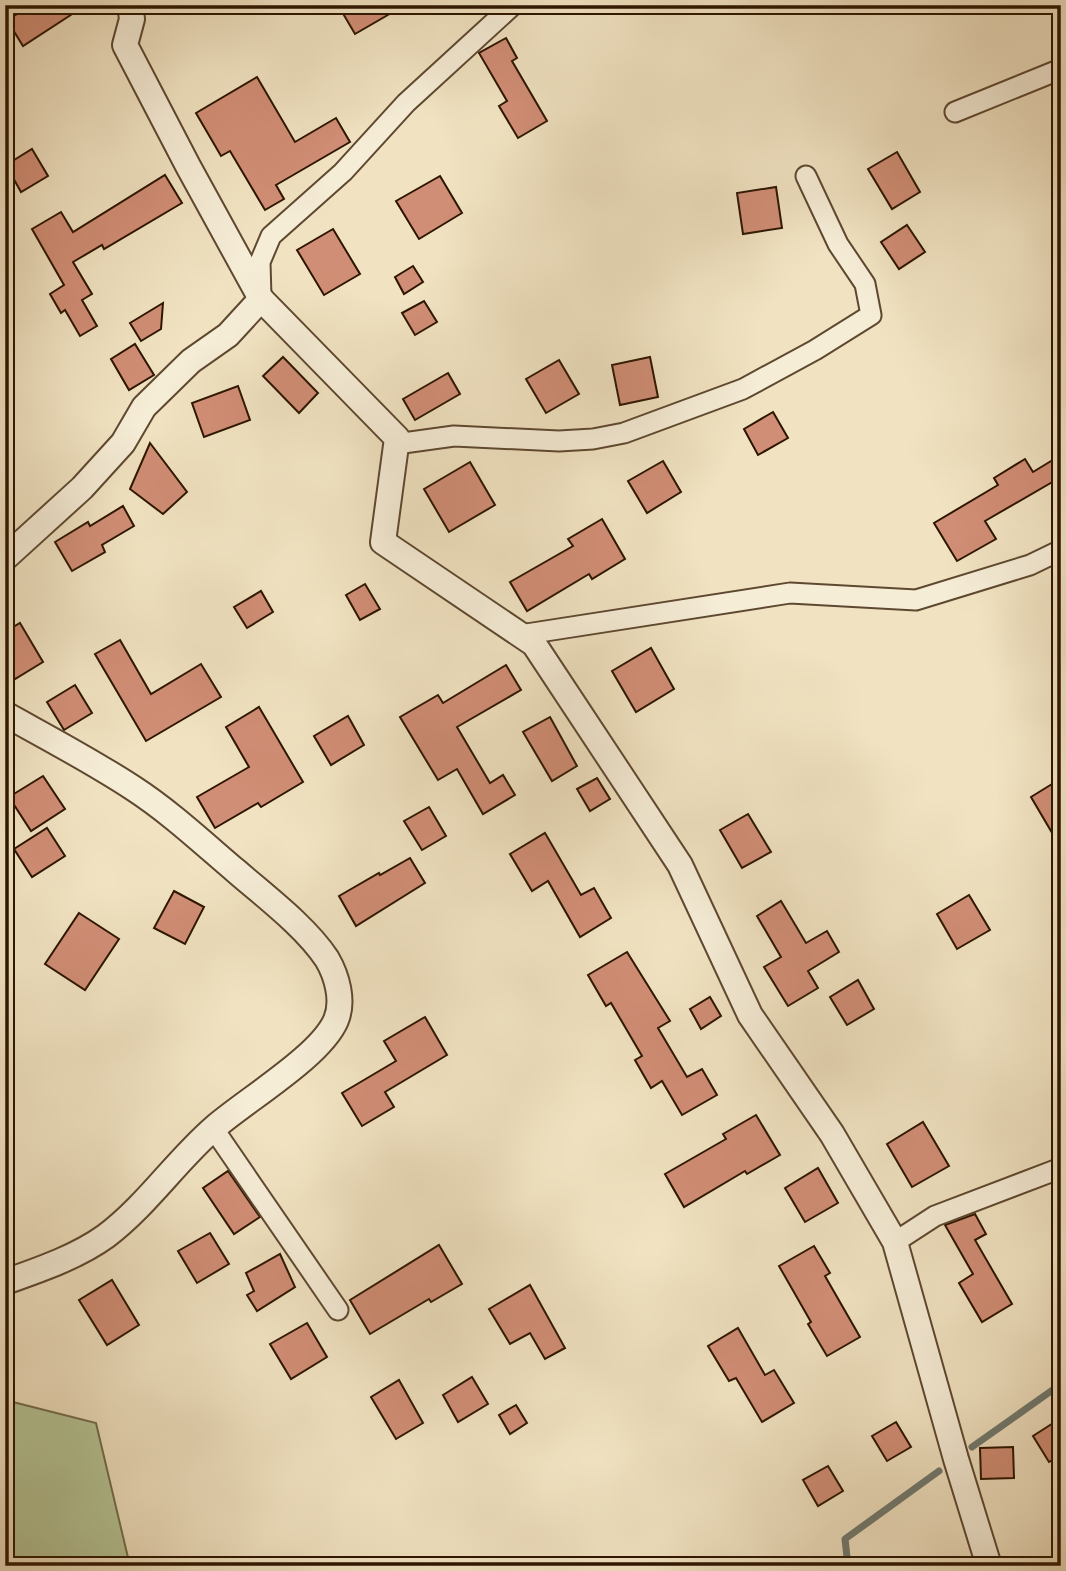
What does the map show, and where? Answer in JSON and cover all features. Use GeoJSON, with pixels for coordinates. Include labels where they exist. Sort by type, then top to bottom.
{"type":"FeatureCollection","features":[{"type":"Feature","properties":{"kind":"street"},"geometry":{"type":"LineString","coordinates":[[130,5],[132,19],[125,45],[261,299],[397,438],[383,542],[534,644],[680,865],[750,1015],[832,1134],[895,1242],[989,1566]]}},
{"type":"Feature","properties":{"kind":"street"},"geometry":{"type":"LineString","coordinates":[[5,558],[15,533],[82,488],[123,443],[144,407],[191,362],[228,335],[261,299],[260,262],[271,236],[343,172],[406,103],[513,5]]}},
{"type":"Feature","properties":{"kind":"street"},"geometry":{"type":"LineString","coordinates":[[956,112],[1061,69]]}},
{"type":"Feature","properties":{"kind":"street"},"geometry":{"type":"LineString","coordinates":[[396,444],[454,436],[559,441],[593,439],[624,433],[743,389],[815,350],[870,315],[865,284],[838,244],[806,176]]}},
{"type":"Feature","properties":{"kind":"street"},"geometry":{"type":"LineString","coordinates":[[520,635],[790,593],[916,600],[1030,565],[1061,550]]}},
{"type":"Feature","properties":{"kind":"street"},"geometry":{"type":"LineString","coordinates":[[5,714],[134,788],[173,818],[310,938],[327,960],[335,976],[340,1000],[336,1020],[317,1048],[213,1128],[150,1195],[106,1235],[77,1253],[5,1282]]}},
{"type":"Feature","properties":{"kind":"street"},"geometry":{"type":"LineString","coordinates":[[213,1128],[338,1310]]}},
{"type":"Feature","properties":{"kind":"street"},"geometry":{"type":"LineString","coordinates":[[895,1242],[935,1216],[1061,1167]]}},
{"type":"Feature","properties":{"kind":"green space"},"geometry":{"type":"Polygon","coordinates":[[[5,1400],[96,1423],[130,1566],[5,1566],[5,1400]]]}},
{"type":"Feature","properties":{"kind":"building"},"geometry":{"type":"Polygon","coordinates":[[[33,5],[86,5],[23,46],[7,20],[33,5]]]}},
{"type":"Feature","properties":{"kind":"building"},"geometry":{"type":"Polygon","coordinates":[[[338,5],[405,5],[355,34],[338,5]]]}},
{"type":"Feature","properties":{"kind":"building"},"geometry":{"type":"Polygon","coordinates":[[[506,38],[517,58],[512,61],[547,121],[518,138],[499,106],[507,101],[479,53],[506,38]]]}},
{"type":"Feature","properties":{"kind":"building"},"geometry":{"type":"Polygon","coordinates":[[[257,77],[295,142],[336,118],[350,142],[276,185],[284,199],[265,210],[230,151],[221,156],[196,113],[257,77]]]}},
{"type":"Feature","properties":{"kind":"building"},"geometry":{"type":"Polygon","coordinates":[[[32,149],[48,176],[21,192],[6,165],[32,149]]]}},
{"type":"Feature","properties":{"kind":"building"},"geometry":{"type":"Polygon","coordinates":[[[897,152],[920,192],[892,209],[868,169],[897,152]]]}},
{"type":"Feature","properties":{"kind":"building"},"geometry":{"type":"Polygon","coordinates":[[[165,175],[182,203],[104,249],[102,245],[73,262],[92,294],[82,300],[97,326],[80,336],[65,310],[61,313],[50,294],[64,285],[32,229],[61,212],[73,232],[165,175]]]}},
{"type":"Feature","properties":{"kind":"building"},"geometry":{"type":"Polygon","coordinates":[[[440,176],[462,213],[419,239],[396,201],[440,176]]]}},
{"type":"Feature","properties":{"kind":"building"},"geometry":{"type":"Polygon","coordinates":[[[776,187],[782,228],[743,234],[737,193],[776,187]]]}},
{"type":"Feature","properties":{"kind":"building"},"geometry":{"type":"Polygon","coordinates":[[[907,225],[925,252],[899,269],[881,242],[907,225]]]}},
{"type":"Feature","properties":{"kind":"building"},"geometry":{"type":"Polygon","coordinates":[[[333,229],[360,274],[324,295],[297,250],[333,229]]]}},
{"type":"Feature","properties":{"kind":"building"},"geometry":{"type":"Polygon","coordinates":[[[413,266],[423,282],[404,294],[395,277],[413,266]]]}},
{"type":"Feature","properties":{"kind":"building"},"geometry":{"type":"Polygon","coordinates":[[[424,301],[437,322],[415,335],[402,313],[424,301]]]}},
{"type":"Feature","properties":{"kind":"building"},"geometry":{"type":"Polygon","coordinates":[[[163,303],[161,329],[141,341],[130,323],[163,303]]]}},
{"type":"Feature","properties":{"kind":"building"},"geometry":{"type":"Polygon","coordinates":[[[135,344],[154,375],[129,390],[111,359],[135,344]]]}},
{"type":"Feature","properties":{"kind":"building"},"geometry":{"type":"Polygon","coordinates":[[[283,357],[318,393],[299,413],[263,376],[283,357]]]}},
{"type":"Feature","properties":{"kind":"building"},"geometry":{"type":"Polygon","coordinates":[[[650,357],[658,397],[620,405],[612,365],[650,357]]]}},
{"type":"Feature","properties":{"kind":"building"},"geometry":{"type":"Polygon","coordinates":[[[559,360],[579,394],[546,413],[526,379],[559,360]]]}},
{"type":"Feature","properties":{"kind":"building"},"geometry":{"type":"Polygon","coordinates":[[[448,373],[460,394],[415,420],[403,399],[448,373]]]}},
{"type":"Feature","properties":{"kind":"building"},"geometry":{"type":"Polygon","coordinates":[[[238,386],[250,420],[204,437],[192,403],[238,386]]]}},
{"type":"Feature","properties":{"kind":"building"},"geometry":{"type":"Polygon","coordinates":[[[773,412],[788,438],[758,455],[744,429],[773,412]]]}},
{"type":"Feature","properties":{"kind":"building"},"geometry":{"type":"Polygon","coordinates":[[[150,443],[187,492],[163,514],[130,489],[150,443]]]}},
{"type":"Feature","properties":{"kind":"building"},"geometry":{"type":"Polygon","coordinates":[[[1061,455],[1061,477],[985,521],[996,539],[957,561],[934,523],[998,485],[994,478],[1025,459],[1033,472],[1061,455]]]}},
{"type":"Feature","properties":{"kind":"building"},"geometry":{"type":"Polygon","coordinates":[[[663,461],[681,492],[647,513],[628,481],[663,461]]]}},
{"type":"Feature","properties":{"kind":"building"},"geometry":{"type":"Polygon","coordinates":[[[470,462],[495,505],[449,532],[424,489],[470,462]]]}},
{"type":"Feature","properties":{"kind":"building"},"geometry":{"type":"Polygon","coordinates":[[[123,506],[134,526],[102,545],[105,552],[72,571],[55,542],[88,522],[90,526],[123,506]]]}},
{"type":"Feature","properties":{"kind":"building"},"geometry":{"type":"Polygon","coordinates":[[[602,519],[625,559],[592,579],[589,574],[527,611],[510,582],[573,546],[568,539],[602,519]]]}},
{"type":"Feature","properties":{"kind":"building"},"geometry":{"type":"Polygon","coordinates":[[[365,584],[380,609],[360,620],[346,595],[365,584]]]}},
{"type":"Feature","properties":{"kind":"building"},"geometry":{"type":"Polygon","coordinates":[[[261,591],[273,612],[247,628],[234,607],[261,591]]]}},
{"type":"Feature","properties":{"kind":"building"},"geometry":{"type":"Polygon","coordinates":[[[20,623],[43,662],[15,679],[5,662],[5,632],[20,623]]]}},
{"type":"Feature","properties":{"kind":"building"},"geometry":{"type":"Polygon","coordinates":[[[120,640],[151,694],[201,664],[221,697],[146,741],[95,654],[120,640]]]}},
{"type":"Feature","properties":{"kind":"building"},"geometry":{"type":"Polygon","coordinates":[[[651,648],[674,689],[636,712],[612,671],[651,648]]]}},
{"type":"Feature","properties":{"kind":"building"},"geometry":{"type":"Polygon","coordinates":[[[506,665],[521,690],[457,727],[490,783],[503,775],[515,795],[483,814],[457,769],[438,780],[400,717],[438,695],[443,703],[506,665]]]}},
{"type":"Feature","properties":{"kind":"building"},"geometry":{"type":"Polygon","coordinates":[[[75,685],[92,713],[64,730],[47,702],[75,685]]]}},
{"type":"Feature","properties":{"kind":"building"},"geometry":{"type":"Polygon","coordinates":[[[259,707],[303,782],[261,807],[258,803],[215,828],[197,797],[249,767],[226,727],[259,707]]]}},
{"type":"Feature","properties":{"kind":"building"},"geometry":{"type":"Polygon","coordinates":[[[348,716],[364,745],[331,765],[314,736],[348,716]]]}},
{"type":"Feature","properties":{"kind":"building"},"geometry":{"type":"Polygon","coordinates":[[[550,717],[577,766],[552,781],[523,732],[550,717]]]}},
{"type":"Feature","properties":{"kind":"building"},"geometry":{"type":"Polygon","coordinates":[[[43,776],[65,809],[31,831],[9,797],[43,776]]]}},
{"type":"Feature","properties":{"kind":"building"},"geometry":{"type":"Polygon","coordinates":[[[597,778],[610,799],[590,811],[577,789],[597,778]]]}},
{"type":"Feature","properties":{"kind":"building"},"geometry":{"type":"Polygon","coordinates":[[[1052,784],[1061,798],[1061,848],[1031,797],[1052,784]]]}},
{"type":"Feature","properties":{"kind":"building"},"geometry":{"type":"Polygon","coordinates":[[[429,807],[446,836],[422,850],[404,821],[429,807]]]}},
{"type":"Feature","properties":{"kind":"building"},"geometry":{"type":"Polygon","coordinates":[[[748,814],[771,852],[742,868],[720,830],[748,814]]]}},
{"type":"Feature","properties":{"kind":"building"},"geometry":{"type":"Polygon","coordinates":[[[47,828],[65,856],[32,877],[14,849],[47,828]]]}},
{"type":"Feature","properties":{"kind":"building"},"geometry":{"type":"Polygon","coordinates":[[[545,833],[581,895],[594,888],[611,918],[580,937],[548,881],[532,891],[510,854],[545,833]]]}},
{"type":"Feature","properties":{"kind":"building"},"geometry":{"type":"Polygon","coordinates":[[[410,858],[425,883],[356,926],[339,896],[410,858]]]}},
{"type":"Feature","properties":{"kind":"building"},"geometry":{"type":"Polygon","coordinates":[[[174,891],[204,907],[185,944],[154,928],[174,891]]]}},
{"type":"Feature","properties":{"kind":"building"},"geometry":{"type":"Polygon","coordinates":[[[969,895],[990,930],[957,949],[937,914],[969,895]]]}},
{"type":"Feature","properties":{"kind":"building"},"geometry":{"type":"Polygon","coordinates":[[[781,901],[806,943],[827,931],[839,952],[808,971],[818,988],[788,1006],[764,967],[781,957],[757,916],[781,901]]]}},
{"type":"Feature","properties":{"kind":"building"},"geometry":{"type":"Polygon","coordinates":[[[79,913],[119,939],[85,990],[45,964],[79,913]]]}},
{"type":"Feature","properties":{"kind":"building"},"geometry":{"type":"Polygon","coordinates":[[[627,952],[670,1021],[658,1028],[687,1077],[702,1069],[717,1095],[682,1115],[662,1081],[651,1088],[635,1060],[642,1056],[611,1003],[606,1006],[588,975],[627,952]]]}},
{"type":"Feature","properties":{"kind":"building"},"geometry":{"type":"Polygon","coordinates":[[[858,980],[874,1009],[847,1025],[830,997],[858,980]]]}},
{"type":"Feature","properties":{"kind":"building"},"geometry":{"type":"Polygon","coordinates":[[[710,997],[721,1016],[701,1029],[690,1009],[710,997]]]}},
{"type":"Feature","properties":{"kind":"building"},"geometry":{"type":"Polygon","coordinates":[[[425,1017],[447,1055],[385,1092],[394,1107],[362,1126],[342,1093],[396,1061],[384,1041],[425,1017]]]}},
{"type":"Feature","properties":{"kind":"building"},"geometry":{"type":"Polygon","coordinates":[[[756,1115],[780,1155],[747,1174],[745,1171],[684,1207],[665,1174],[726,1139],[723,1134],[756,1115]]]}},
{"type":"Feature","properties":{"kind":"building"},"geometry":{"type":"Polygon","coordinates":[[[923,1122],[949,1166],[912,1187],[887,1144],[923,1122]]]}},
{"type":"Feature","properties":{"kind":"building"},"geometry":{"type":"Polygon","coordinates":[[[818,1168],[838,1203],[805,1222],[785,1188],[818,1168]]]}},
{"type":"Feature","properties":{"kind":"building"},"geometry":{"type":"Polygon","coordinates":[[[228,1171],[260,1217],[234,1234],[203,1188],[228,1171]]]}},
{"type":"Feature","properties":{"kind":"building"},"geometry":{"type":"Polygon","coordinates":[[[975,1214],[986,1234],[975,1240],[1012,1304],[982,1322],[959,1283],[973,1274],[945,1225],[975,1214]]]}},
{"type":"Feature","properties":{"kind":"building"},"geometry":{"type":"Polygon","coordinates":[[[210,1233],[229,1264],[197,1283],[178,1251],[210,1233]]]}},
{"type":"Feature","properties":{"kind":"building"},"geometry":{"type":"Polygon","coordinates":[[[439,1245],[462,1284],[431,1302],[429,1299],[370,1334],[350,1300],[439,1245]]]}},
{"type":"Feature","properties":{"kind":"building"},"geometry":{"type":"Polygon","coordinates":[[[814,1246],[830,1273],[825,1276],[860,1337],[827,1356],[779,1266],[814,1246]]]}},
{"type":"Feature","properties":{"kind":"building"},"geometry":{"type":"Polygon","coordinates":[[[280,1254],[295,1287],[257,1311],[247,1295],[254,1291],[246,1273],[280,1254]]]}},
{"type":"Feature","properties":{"kind":"building"},"geometry":{"type":"Polygon","coordinates":[[[112,1280],[139,1325],[107,1345],[79,1300],[112,1280]]]}},
{"type":"Feature","properties":{"kind":"building"},"geometry":{"type":"Polygon","coordinates":[[[530,1285],[565,1348],[545,1359],[530,1333],[510,1344],[489,1309],[530,1285]]]}},
{"type":"Feature","properties":{"kind":"building"},"geometry":{"type":"Polygon","coordinates":[[[307,1323],[327,1357],[291,1379],[270,1344],[307,1323]]]}},
{"type":"Feature","properties":{"kind":"building"},"geometry":{"type":"Polygon","coordinates":[[[738,1328],[765,1375],[774,1370],[794,1403],[762,1422],[736,1378],[729,1381],[708,1346],[738,1328]]]}},
{"type":"Feature","properties":{"kind":"building"},"geometry":{"type":"Polygon","coordinates":[[[472,1377],[488,1404],[458,1422],[443,1395],[472,1377]]]}},
{"type":"Feature","properties":{"kind":"building"},"geometry":{"type":"Polygon","coordinates":[[[399,1380],[423,1423],[396,1439],[371,1397],[399,1380]]]}},
{"type":"Feature","properties":{"kind":"building"},"geometry":{"type":"Polygon","coordinates":[[[516,1405],[527,1423],[510,1434],[499,1415],[516,1405]]]}},
{"type":"Feature","properties":{"kind":"building"},"geometry":{"type":"Polygon","coordinates":[[[1061,1418],[1061,1455],[1049,1462],[1033,1436],[1061,1418]]]}},
{"type":"Feature","properties":{"kind":"building"},"geometry":{"type":"Polygon","coordinates":[[[896,1422],[911,1447],[887,1461],[872,1436],[896,1422]]]}},
{"type":"Feature","properties":{"kind":"building"},"geometry":{"type":"Polygon","coordinates":[[[1013,1447],[1014,1478],[981,1479],[980,1448],[1013,1447]]]}},
{"type":"Feature","properties":{"kind":"building"},"geometry":{"type":"Polygon","coordinates":[[[828,1466],[843,1491],[818,1506],[803,1480],[828,1466]]]}},
{"type":"Feature","properties":{"kind":"waterway"},"geometry":{"type":"LineString","coordinates":[[972,1447],[1061,1384]]}},
{"type":"Feature","properties":{"kind":"waterway"},"geometry":{"type":"LineString","coordinates":[[848,1566],[845,1539],[939,1471]]}}]}
